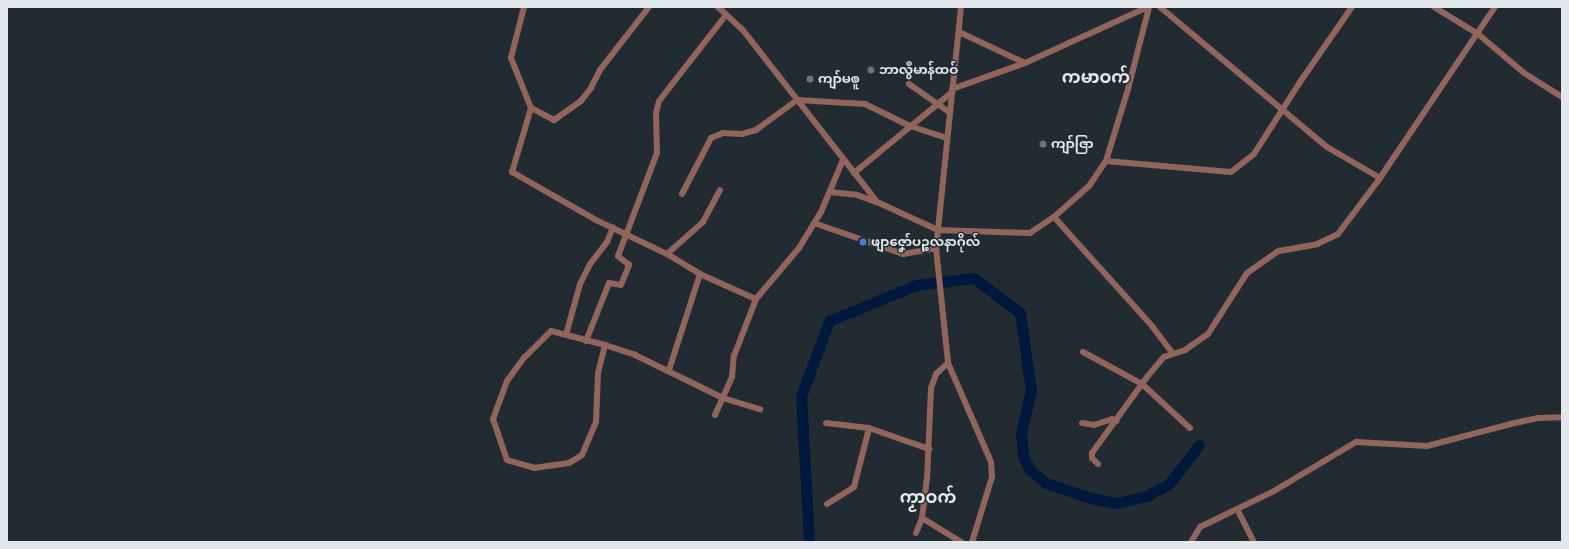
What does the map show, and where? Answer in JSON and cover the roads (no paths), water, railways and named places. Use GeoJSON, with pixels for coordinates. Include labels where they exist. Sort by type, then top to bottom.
{"type":"FeatureCollection","features":[{"type":"Feature","properties":{"kind":"street"},"geometry":{"type":"LineString","coordinates":[[524,7],[511,58],[531,108],[512,172],[613,227],[667,254],[700,274],[756,299]]}},
{"type":"Feature","properties":{"kind":"street"},"geometry":{"type":"LineString","coordinates":[[531,108],[554,120],[581,101],[591,88],[600,70],[649,7]]}},
{"type":"Feature","properties":{"kind":"street"},"geometry":{"type":"LineString","coordinates":[[718,7],[742,29],[877,202]]}},
{"type":"Feature","properties":{"kind":"street"},"geometry":{"type":"LineString","coordinates":[[961,7],[936,248],[939,263],[948,363],[992,462],[992,478],[972,542]]}},
{"type":"Feature","properties":{"kind":"street"},"geometry":{"type":"LineString","coordinates":[[854,173],[892,144],[910,126],[952,91],[1025,63],[1149,7]]}},
{"type":"Feature","properties":{"kind":"street"},"geometry":{"type":"LineString","coordinates":[[830,192],[857,195],[877,202],[938,230],[1030,233],[1054,217],[1089,186],[1106,161],[1128,89],[1149,7]]}},
{"type":"Feature","properties":{"kind":"street"},"geometry":{"type":"LineString","coordinates":[[1160,7],[1328,147],[1380,178]]}},
{"type":"Feature","properties":{"kind":"street"},"geometry":{"type":"LineString","coordinates":[[1106,161],[1231,172],[1254,154],[1282,109],[1352,7]]}},
{"type":"Feature","properties":{"kind":"street"},"geometry":{"type":"LineString","coordinates":[[1434,7],[1478,34],[1524,73],[1562,97]]}},
{"type":"Feature","properties":{"kind":"street"},"geometry":{"type":"LineString","coordinates":[[1098,464],[1092,458],[1092,453],[1142,384],[1164,357],[1185,350],[1208,334],[1247,273],[1279,251],[1317,244],[1338,234],[1380,178],[1495,7]]}},
{"type":"Feature","properties":{"kind":"street"},"geometry":{"type":"LineString","coordinates":[[586,341],[609,282],[621,285],[629,265],[618,256],[628,234],[657,153],[656,112],[659,101],[726,15]]}},
{"type":"Feature","properties":{"kind":"street"},"geometry":{"type":"LineString","coordinates":[[959,32],[1025,63]]}},
{"type":"Feature","properties":{"kind":"street"},"geometry":{"type":"LineString","coordinates":[[909,84],[949,112]]}},
{"type":"Feature","properties":{"kind":"street"},"geometry":{"type":"LineString","coordinates":[[682,194],[711,138],[723,133],[742,134],[756,130],[797,100],[865,104],[910,126],[947,138]]}},
{"type":"Feature","properties":{"kind":"street"},"geometry":{"type":"LineString","coordinates":[[716,416],[734,372],[732,366],[742,332],[756,299],[799,248],[830,192],[843,160]]}},
{"type":"Feature","properties":{"kind":"street"},"geometry":{"type":"LineString","coordinates":[[667,254],[703,222],[720,190]]}},
{"type":"Feature","properties":{"kind":"street"},"geometry":{"type":"LineString","coordinates":[[1054,217],[1152,326],[1172,354]]}},
{"type":"Feature","properties":{"kind":"street"},"geometry":{"type":"LineString","coordinates":[[814,223],[903,254],[936,248]]}},
{"type":"Feature","properties":{"kind":"street"},"geometry":{"type":"LineString","coordinates":[[567,331],[580,284],[590,264],[607,242],[613,227]]}},
{"type":"Feature","properties":{"kind":"street"},"geometry":{"type":"LineString","coordinates":[[669,370],[700,274]]}},
{"type":"Feature","properties":{"kind":"street"},"geometry":{"type":"LineString","coordinates":[[604,345],[598,373],[596,422],[582,455],[569,464],[535,468],[507,460],[493,418],[507,381],[524,358],[551,331],[604,345],[669,370],[723,398],[760,408]]}},
{"type":"Feature","properties":{"kind":"street"},"geometry":{"type":"LineString","coordinates":[[1083,352],[1142,384],[1190,428]]}},
{"type":"Feature","properties":{"kind":"street"},"geometry":{"type":"LineString","coordinates":[[916,533],[922,518],[929,449],[931,388],[936,374],[948,363]]}},
{"type":"Feature","properties":{"kind":"street"},"geometry":{"type":"LineString","coordinates":[[1191,542],[1200,527],[1309,472],[1331,455],[1356,442],[1427,446],[1510,424],[1538,418],[1562,417]]}},
{"type":"Feature","properties":{"kind":"street"},"geometry":{"type":"LineString","coordinates":[[1082,423],[1094,425],[1112,419],[1116,421]]}},
{"type":"Feature","properties":{"kind":"street"},"geometry":{"type":"LineString","coordinates":[[826,423],[869,428],[929,449]]}},
{"type":"Feature","properties":{"kind":"street"},"geometry":{"type":"LineString","coordinates":[[827,504],[854,487],[869,428]]}},
{"type":"Feature","properties":{"kind":"street"},"geometry":{"type":"LineString","coordinates":[[1237,509],[1254,542]]}},
{"type":"Feature","properties":{"kind":"street"},"geometry":{"type":"LineString","coordinates":[[922,518],[961,542]]}},
{"type":"Feature","properties":{"kind":"waterway"},"geometry":{"type":"LineString","coordinates":[[809,542],[801,396],[829,321],[916,285],[974,278],[1020,313],[1031,390],[1021,433],[1023,456],[1030,470],[1046,483],[1090,498],[1116,503],[1146,496],[1169,484],[1199,445]]}},
{"type":"Feature","properties":{"kind":"place","name":"ဘာလွဳမာန်ထဝ်"},"geometry":{"type":"Point","coordinates":[871,70]}},
{"type":"Feature","properties":{"kind":"place","name":"ကျာ်မၜူ"},"geometry":{"type":"Point","coordinates":[810,79]}},
{"type":"Feature","properties":{"kind":"place","name":"ကျာ်ဇြာ"},"geometry":{"type":"Point","coordinates":[1043,144]}},
{"type":"Feature","properties":{"kind":"place","name":"ဖျာဇၞော်ပဉ္စလနာဂိုလ်"},"geometry":{"type":"Point","coordinates":[863,242]}},
{"type":"Feature","properties":{"kind":"district","name":"ကမာဝက်"},"geometry":{"type":"Point","coordinates":[1096,78]}},
{"type":"Feature","properties":{"kind":"district","name":"ကၟာဝက်"},"geometry":{"type":"Point","coordinates":[928,498]}}]}
